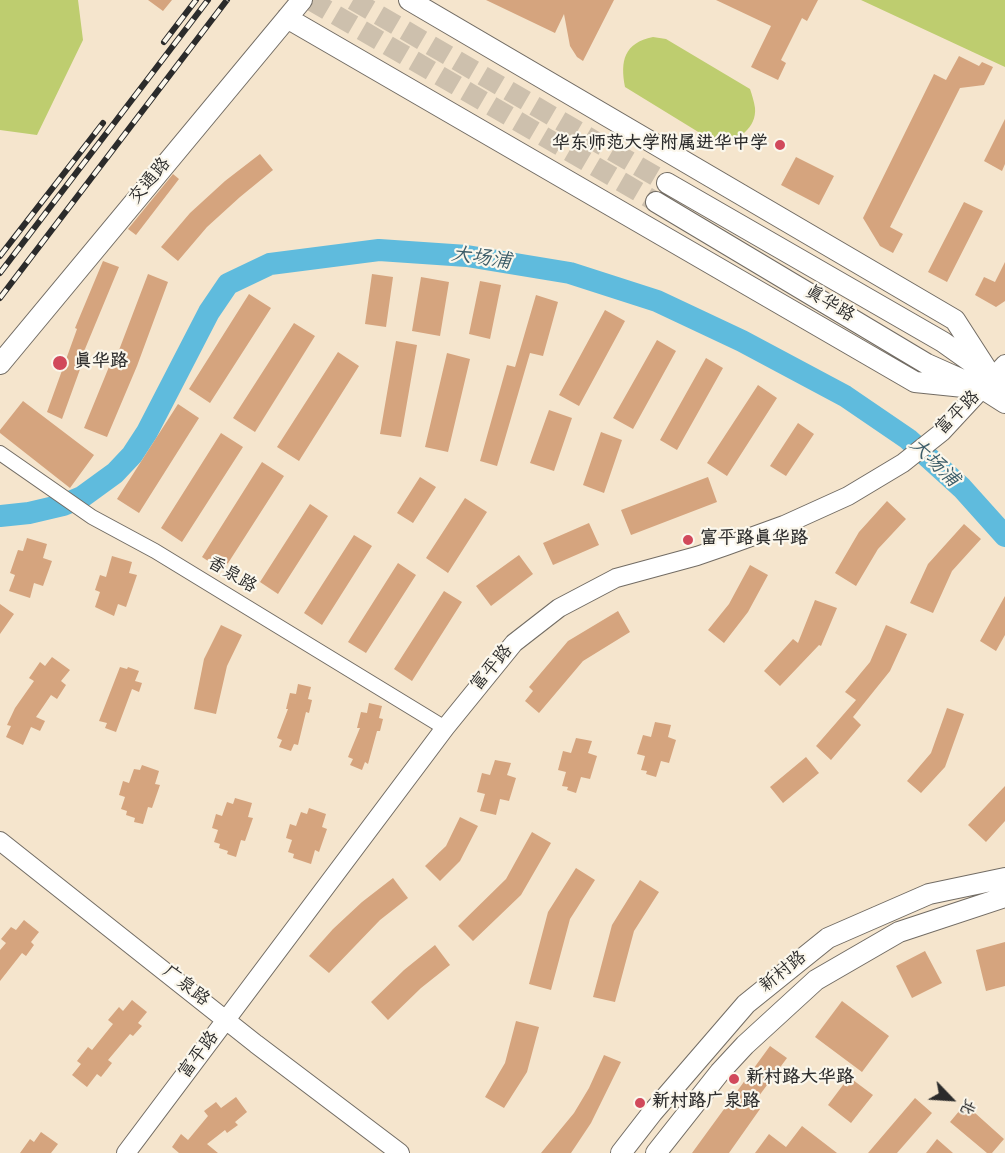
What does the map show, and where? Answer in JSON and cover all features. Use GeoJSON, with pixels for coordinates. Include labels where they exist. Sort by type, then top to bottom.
{"type":"FeatureCollection","features":[{"type":"Feature","properties":{"kind":"main road","name":"交通路"},"geometry":{"type":"LineString","coordinates":[[0,364],[302,0]]}},
{"type":"Feature","properties":{"kind":"main road"},"geometry":{"type":"LineString","coordinates":[[409,0],[956,320],[996,380]]}},
{"type":"Feature","properties":{"kind":"main road"},"geometry":{"type":"LineString","coordinates":[[287,18],[915,382],[996,380]]}},
{"type":"Feature","properties":{"kind":"main road","name":"真华路"},"geometry":{"type":"LineString","coordinates":[[667,183],[943,342],[996,380],[1005,403]]}},
{"type":"Feature","properties":{"kind":"main road","name":"真华路"},"geometry":{"type":"LineString","coordinates":[[656,202],[927,364],[996,380]]}},
{"type":"Feature","properties":{"kind":"main road","name":"新村路"},"geometry":{"type":"LineString","coordinates":[[621,1153],[652,1113],[746,1004],[828,938],[929,894],[1005,878]]}},
{"type":"Feature","properties":{"kind":"main road","name":"新村路"},"geometry":{"type":"LineString","coordinates":[[656,1153],[720,1072],[745,1045],[816,980],[899,932],[1005,897]]}},
{"type":"Feature","properties":{"kind":"street","name":"富平路"},"geometry":{"type":"LineString","coordinates":[[126,1153],[445,728],[514,643],[559,608],[616,578],[697,556],[784,525],[848,496],[903,463],[942,432],[996,380]]}},
{"type":"Feature","properties":{"kind":"street","name":"香泉路"},"geometry":{"type":"LineString","coordinates":[[0,453],[78,508],[155,551],[445,728]]}},
{"type":"Feature","properties":{"kind":"street","name":"广泉路"},"geometry":{"type":"LineString","coordinates":[[0,841],[226,1021],[400,1153]]}},
{"type":"Feature","properties":{"kind":"green space"},"geometry":{"type":"Polygon","coordinates":[[[0,0],[78,0],[83,40],[37,135],[0,130],[0,0]]]}},
{"type":"Feature","properties":{"kind":"green space"},"geometry":{"type":"Polygon","coordinates":[[[861,0],[1005,0],[1005,67],[861,0]]]}},
{"type":"Feature","properties":{"kind":"green space"},"geometry":{"type":"Polygon","coordinates":[[[653,37],[666,39],[750,89],[755,105],[755,116],[748,129],[728,141],[713,141],[625,87],[623,69],[626,54],[636,44],[653,37]]]}},
{"type":"Feature","properties":{"kind":"building"},"geometry":{"type":"Polygon","coordinates":[[[148,0],[172,0],[163,11],[148,0]]]}},
{"type":"Feature","properties":{"kind":"building"},"geometry":{"type":"Polygon","coordinates":[[[486,0],[614,0],[583,61],[577,57],[570,46],[564,14],[555,33],[486,0]]]}},
{"type":"Feature","properties":{"kind":"building"},"geometry":{"type":"Polygon","coordinates":[[[716,0],[818,0],[807,21],[802,18],[781,60],[786,63],[778,80],[751,67],[771,26],[716,0]]]}},
{"type":"Feature","properties":{"kind":"building"},"geometry":{"type":"Polygon","coordinates":[[[959,56],[979,66],[982,62],[993,67],[984,85],[960,88],[890,227],[903,234],[893,253],[880,246],[863,218],[934,74],[946,80],[959,56]]]}},
{"type":"Feature","properties":{"kind":"building"},"geometry":{"type":"Polygon","coordinates":[[[1005,119],[1005,164],[1002,171],[984,161],[1005,119]]]}},
{"type":"Feature","properties":{"kind":"building"},"geometry":{"type":"Polygon","coordinates":[[[260,154],[273,170],[207,227],[178,261],[161,247],[190,213],[225,181],[260,154]]]}},
{"type":"Feature","properties":{"kind":"building"},"geometry":{"type":"Polygon","coordinates":[[[796,157],[834,176],[819,205],[781,185],[796,157]]]}},
{"type":"Feature","properties":{"kind":"building"},"geometry":{"type":"Polygon","coordinates":[[[173,174],[179,179],[136,235],[128,229],[173,174]]]}},
{"type":"Feature","properties":{"kind":"building"},"geometry":{"type":"Polygon","coordinates":[[[964,202],[983,211],[947,282],[928,272],[964,202]]]}},
{"type":"Feature","properties":{"kind":"building"},"geometry":{"type":"Polygon","coordinates":[[[103,261],[119,267],[85,349],[87,350],[62,419],[47,412],[77,329],[75,328],[103,261]]]}},
{"type":"Feature","properties":{"kind":"building"},"geometry":{"type":"Polygon","coordinates":[[[1005,262],[1005,301],[996,307],[975,295],[984,277],[995,282],[1005,262]]]}},
{"type":"Feature","properties":{"kind":"building"},"geometry":{"type":"Polygon","coordinates":[[[148,274],[168,282],[137,366],[107,437],[84,428],[113,357],[116,358],[148,274]]]}},
{"type":"Feature","properties":{"kind":"building"},"geometry":{"type":"Polygon","coordinates":[[[372,274],[393,277],[386,327],[365,324],[372,274]]]}},
{"type":"Feature","properties":{"kind":"building"},"geometry":{"type":"Polygon","coordinates":[[[421,277],[449,282],[440,336],[412,331],[421,277]]]}},
{"type":"Feature","properties":{"kind":"building"},"geometry":{"type":"Polygon","coordinates":[[[480,281],[501,285],[490,339],[469,334],[480,281]]]}},
{"type":"Feature","properties":{"kind":"building"},"geometry":{"type":"Polygon","coordinates":[[[249,294],[271,308],[210,403],[189,389],[249,294]]]}},
{"type":"Feature","properties":{"kind":"building"},"geometry":{"type":"Polygon","coordinates":[[[536,295],[558,302],[543,356],[530,353],[497,466],[480,461],[507,365],[515,367],[536,295]]]}},
{"type":"Feature","properties":{"kind":"building"},"geometry":{"type":"Polygon","coordinates":[[[605,310],[625,321],[579,406],[559,395],[605,310]]]}},
{"type":"Feature","properties":{"kind":"building"},"geometry":{"type":"Polygon","coordinates":[[[294,323],[315,336],[255,432],[233,418],[294,323]]]}},
{"type":"Feature","properties":{"kind":"building"},"geometry":{"type":"Polygon","coordinates":[[[657,340],[676,351],[633,429],[613,418],[657,340]]]}},
{"type":"Feature","properties":{"kind":"building"},"geometry":{"type":"Polygon","coordinates":[[[396,341],[417,345],[401,437],[380,434],[396,341]]]}},
{"type":"Feature","properties":{"kind":"building"},"geometry":{"type":"Polygon","coordinates":[[[338,352],[359,366],[299,461],[277,447],[338,352]]]}},
{"type":"Feature","properties":{"kind":"building"},"geometry":{"type":"Polygon","coordinates":[[[447,353],[470,359],[448,452],[425,447],[447,353]]]}},
{"type":"Feature","properties":{"kind":"building"},"geometry":{"type":"Polygon","coordinates":[[[706,358],[723,368],[677,450],[660,440],[706,358]]]}},
{"type":"Feature","properties":{"kind":"building"},"geometry":{"type":"Polygon","coordinates":[[[758,385],[777,398],[727,476],[707,463],[758,385]]]}},
{"type":"Feature","properties":{"kind":"building"},"geometry":{"type":"Polygon","coordinates":[[[23,401],[94,455],[70,488],[0,433],[23,401]]]}},
{"type":"Feature","properties":{"kind":"building"},"geometry":{"type":"Polygon","coordinates":[[[178,404],[199,418],[139,513],[117,499],[178,404]]]}},
{"type":"Feature","properties":{"kind":"building"},"geometry":{"type":"Polygon","coordinates":[[[549,410],[572,418],[554,471],[530,463],[549,410]]]}},
{"type":"Feature","properties":{"kind":"building"},"geometry":{"type":"Polygon","coordinates":[[[798,423],[814,434],[786,476],[770,466],[798,423]]]}},
{"type":"Feature","properties":{"kind":"building"},"geometry":{"type":"Polygon","coordinates":[[[601,432],[622,440],[604,493],[583,485],[601,432]]]}},
{"type":"Feature","properties":{"kind":"building"},"geometry":{"type":"Polygon","coordinates":[[[221,433],[243,447],[182,542],[161,528],[221,433]]]}},
{"type":"Feature","properties":{"kind":"building"},"geometry":{"type":"Polygon","coordinates":[[[262,462],[284,476],[223,571],[202,557],[262,462]]]}},
{"type":"Feature","properties":{"kind":"building"},"geometry":{"type":"Polygon","coordinates":[[[420,477],[436,487],[413,523],[397,513],[420,477]]]}},
{"type":"Feature","properties":{"kind":"building"},"geometry":{"type":"Polygon","coordinates":[[[708,477],[717,502],[631,535],[621,510],[708,477]]]}},
{"type":"Feature","properties":{"kind":"building"},"geometry":{"type":"Polygon","coordinates":[[[465,498],[487,512],[448,573],[426,558],[465,498]]]}},
{"type":"Feature","properties":{"kind":"building"},"geometry":{"type":"Polygon","coordinates":[[[887,501],[906,519],[878,549],[856,586],[835,573],[859,532],[887,501]]]}},
{"type":"Feature","properties":{"kind":"building"},"geometry":{"type":"Polygon","coordinates":[[[310,504],[328,516],[278,594],[260,582],[310,504]]]}},
{"type":"Feature","properties":{"kind":"building"},"geometry":{"type":"Polygon","coordinates":[[[589,523],[599,545],[553,565],[543,543],[589,523]]]}},
{"type":"Feature","properties":{"kind":"building"},"geometry":{"type":"Polygon","coordinates":[[[964,524],[981,539],[952,571],[933,613],[910,603],[928,564],[964,524]]]}},
{"type":"Feature","properties":{"kind":"building"},"geometry":{"type":"Polygon","coordinates":[[[354,535],[372,546],[322,625],[304,613],[354,535]]]}},
{"type":"Feature","properties":{"kind":"building"},"geometry":{"type":"Polygon","coordinates":[[[27,538],[47,544],[43,558],[52,561],[43,586],[34,583],[30,598],[9,591],[15,575],[10,573],[18,550],[23,551],[27,538]]]}},
{"type":"Feature","properties":{"kind":"building"},"geometry":{"type":"Polygon","coordinates":[[[519,555],[533,574],[491,606],[476,586],[519,555]]]}},
{"type":"Feature","properties":{"kind":"building"},"geometry":{"type":"Polygon","coordinates":[[[112,556],[132,562],[129,573],[137,575],[126,607],[118,604],[114,616],[95,607],[100,592],[95,590],[100,575],[106,577],[112,556]]]}},
{"type":"Feature","properties":{"kind":"building"},"geometry":{"type":"Polygon","coordinates":[[[398,563],[416,575],[366,653],[348,642],[398,563]]]}},
{"type":"Feature","properties":{"kind":"building"},"geometry":{"type":"Polygon","coordinates":[[[750,565],[768,575],[748,612],[724,643],[708,630],[729,604],[750,565]]]}},
{"type":"Feature","properties":{"kind":"building"},"geometry":{"type":"Polygon","coordinates":[[[444,591],[462,602],[412,681],[394,669],[444,591]]]}},
{"type":"Feature","properties":{"kind":"building"},"geometry":{"type":"Polygon","coordinates":[[[1005,596],[1005,635],[996,651],[980,641],[1005,596]]]}},
{"type":"Feature","properties":{"kind":"building"},"geometry":{"type":"Polygon","coordinates":[[[815,600],[837,608],[821,646],[819,645],[780,686],[764,671],[793,639],[798,643],[815,600]]]}},
{"type":"Feature","properties":{"kind":"building"},"geometry":{"type":"Polygon","coordinates":[[[0,604],[14,614],[0,634],[0,604]]]}},
{"type":"Feature","properties":{"kind":"building"},"geometry":{"type":"Polygon","coordinates":[[[618,611],[630,632],[583,661],[539,713],[525,701],[533,691],[529,687],[568,641],[618,611]]]}},
{"type":"Feature","properties":{"kind":"building"},"geometry":{"type":"Polygon","coordinates":[[[221,625],[242,635],[227,666],[216,714],[194,709],[204,659],[221,625]]]}},
{"type":"Feature","properties":{"kind":"building"},"geometry":{"type":"Polygon","coordinates":[[[886,625],[907,634],[890,671],[853,717],[861,725],[831,760],[816,746],[856,700],[845,692],[870,662],[886,625]]]}},
{"type":"Feature","properties":{"kind":"building"},"geometry":{"type":"Polygon","coordinates":[[[52,657],[70,670],[61,681],[66,685],[57,699],[51,695],[36,717],[45,721],[40,731],[31,727],[23,745],[6,737],[11,726],[7,725],[15,708],[34,681],[29,678],[40,662],[45,666],[52,657]]]}},
{"type":"Feature","properties":{"kind":"building"},"geometry":{"type":"Polygon","coordinates":[[[120,667],[139,671],[135,681],[142,683],[139,692],[132,689],[116,732],[105,728],[107,723],[99,721],[120,667]]]}},
{"type":"Feature","properties":{"kind":"building"},"geometry":{"type":"Polygon","coordinates":[[[298,684],[311,687],[308,699],[312,700],[309,713],[306,712],[298,745],[294,744],[291,751],[279,747],[282,740],[277,738],[288,709],[286,709],[290,693],[296,694],[298,684]]]}},
{"type":"Feature","properties":{"kind":"building"},"geometry":{"type":"Polygon","coordinates":[[[369,703],[382,706],[379,718],[383,719],[380,731],[377,731],[368,764],[365,762],[362,770],[350,765],[353,759],[348,757],[360,728],[357,728],[361,712],[367,713],[369,703]]]}},
{"type":"Feature","properties":{"kind":"building"},"geometry":{"type":"Polygon","coordinates":[[[947,708],[964,714],[945,767],[921,793],[907,781],[931,753],[947,708]]]}},
{"type":"Feature","properties":{"kind":"building"},"geometry":{"type":"Polygon","coordinates":[[[655,722],[671,725],[668,737],[676,740],[669,763],[661,761],[656,777],[641,770],[645,756],[637,754],[643,735],[651,737],[655,722]]]}},
{"type":"Feature","properties":{"kind":"building"},"geometry":{"type":"Polygon","coordinates":[[[576,738],[592,741],[588,753],[597,756],[590,779],[581,777],[576,793],[562,786],[566,772],[558,770],[563,751],[571,753],[576,738]]]}},
{"type":"Feature","properties":{"kind":"building"},"geometry":{"type":"Polygon","coordinates":[[[806,757],[819,773],[783,803],[770,787],[806,757]]]}},
{"type":"Feature","properties":{"kind":"building"},"geometry":{"type":"Polygon","coordinates":[[[495,760],[511,763],[507,775],[516,778],[509,801],[500,799],[496,815],[480,811],[485,794],[477,792],[482,773],[490,775],[495,760]]]}},
{"type":"Feature","properties":{"kind":"building"},"geometry":{"type":"Polygon","coordinates":[[[142,765],[159,771],[155,784],[160,785],[152,808],[148,807],[143,824],[134,822],[135,818],[126,815],[127,811],[121,809],[125,797],[119,795],[123,781],[129,783],[134,769],[140,770],[142,765]]]}},
{"type":"Feature","properties":{"kind":"building"},"geometry":{"type":"Polygon","coordinates":[[[1005,786],[1005,821],[986,842],[968,825],[1005,786]]]}},
{"type":"Feature","properties":{"kind":"building"},"geometry":{"type":"Polygon","coordinates":[[[235,798],[252,803],[248,817],[253,818],[245,841],[241,840],[236,857],[227,854],[228,851],[219,848],[220,844],[214,842],[218,830],[212,828],[216,814],[222,816],[227,802],[233,804],[235,798]]]}},
{"type":"Feature","properties":{"kind":"building"},"geometry":{"type":"Polygon","coordinates":[[[309,808],[326,814],[322,827],[327,829],[319,852],[315,850],[311,864],[293,858],[294,854],[288,852],[292,840],[286,838],[290,824],[296,826],[301,812],[307,814],[309,808]]]}},
{"type":"Feature","properties":{"kind":"building"},"geometry":{"type":"Polygon","coordinates":[[[460,817],[478,826],[460,861],[440,881],[425,866],[446,846],[460,817]]]}},
{"type":"Feature","properties":{"kind":"building"},"geometry":{"type":"Polygon","coordinates":[[[532,832],[551,843],[521,895],[473,941],[458,926],[506,879],[532,832]]]}},
{"type":"Feature","properties":{"kind":"building"},"geometry":{"type":"Polygon","coordinates":[[[576,868],[595,880],[570,919],[551,990],[529,984],[548,912],[576,868]]]}},
{"type":"Feature","properties":{"kind":"building"},"geometry":{"type":"Polygon","coordinates":[[[393,878],[408,898],[380,920],[329,973],[309,956],[362,902],[393,878]]]}},
{"type":"Feature","properties":{"kind":"building"},"geometry":{"type":"Polygon","coordinates":[[[640,880],[659,892],[634,931],[615,1002],[593,997],[612,925],[640,880]]]}},
{"type":"Feature","properties":{"kind":"building"},"geometry":{"type":"Polygon","coordinates":[[[24,920],[39,932],[31,942],[34,945],[26,956],[22,953],[0,981],[0,950],[6,943],[1,939],[11,927],[16,930],[24,920]]]}},
{"type":"Feature","properties":{"kind":"building"},"geometry":{"type":"Polygon","coordinates":[[[1005,942],[1005,986],[986,991],[976,950],[1005,942]]]}},
{"type":"Feature","properties":{"kind":"building"},"geometry":{"type":"Polygon","coordinates":[[[435,945],[450,965],[421,988],[388,1020],[371,1002],[404,970],[435,945]]]}},
{"type":"Feature","properties":{"kind":"building"},"geometry":{"type":"Polygon","coordinates":[[[925,951],[942,983],[912,998],[896,966],[925,951]]]}},
{"type":"Feature","properties":{"kind":"building"},"geometry":{"type":"Polygon","coordinates":[[[132,1000],[147,1012],[138,1023],[142,1026],[133,1036],[130,1034],[108,1060],[112,1063],[101,1077],[97,1074],[87,1087],[72,1075],[81,1064],[77,1061],[88,1047],[92,1050],[113,1024],[108,1020],[119,1007],[123,1011],[132,1000]]]}},
{"type":"Feature","properties":{"kind":"building"},"geometry":{"type":"Polygon","coordinates":[[[842,1001],[889,1036],[862,1072],[815,1037],[842,1001]]]}},
{"type":"Feature","properties":{"kind":"building"},"geometry":{"type":"Polygon","coordinates":[[[516,1021],[539,1027],[527,1072],[504,1108],[485,1097],[505,1063],[516,1021]]]}},
{"type":"Feature","properties":{"kind":"building"},"geometry":{"type":"Polygon","coordinates":[[[770,1046],[787,1058],[753,1104],[760,1109],[729,1153],[692,1153],[770,1046]]]}},
{"type":"Feature","properties":{"kind":"building"},"geometry":{"type":"Polygon","coordinates":[[[604,1055],[621,1062],[591,1123],[571,1153],[541,1153],[574,1113],[589,1088],[604,1055]]]}},
{"type":"Feature","properties":{"kind":"building"},"geometry":{"type":"Polygon","coordinates":[[[849,1077],[873,1095],[851,1123],[828,1105],[849,1077]]]}},
{"type":"Feature","properties":{"kind":"building"},"geometry":{"type":"Polygon","coordinates":[[[236,1097],[247,1112],[235,1122],[238,1125],[227,1133],[225,1130],[207,1144],[218,1153],[179,1153],[172,1147],[181,1134],[188,1140],[208,1116],[204,1111],[216,1102],[221,1108],[236,1097]]]}},
{"type":"Feature","properties":{"kind":"building"},"geometry":{"type":"Polygon","coordinates":[[[915,1098],[932,1113],[897,1153],[868,1153],[915,1098]]]}},
{"type":"Feature","properties":{"kind":"building"},"geometry":{"type":"Polygon","coordinates":[[[965,1104],[1004,1139],[992,1153],[987,1153],[950,1122],[965,1104]]]}},
{"type":"Feature","properties":{"kind":"building"},"geometry":{"type":"Polygon","coordinates":[[[802,1126],[837,1153],[755,1153],[769,1134],[786,1147],[802,1126]]]}},
{"type":"Feature","properties":{"kind":"building"},"geometry":{"type":"Polygon","coordinates":[[[41,1132],[58,1144],[51,1153],[20,1153],[30,1139],[34,1142],[41,1132]]]}},
{"type":"Feature","properties":{"kind":"building"},"geometry":{"type":"Polygon","coordinates":[[[937,1139],[953,1153],[926,1153],[937,1139]]]}},
{"type":"Feature","properties":{"kind":"waterway","name":"大场浦"},"geometry":{"type":"LineString","coordinates":[[0,516],[29,513],[63,505],[82,497],[115,473],[132,455],[147,432],[209,312],[228,284],[270,264],[379,250],[467,256],[570,273],[657,301],[742,341],[845,396],[908,439],[962,488],[1005,536]]}},
{"type":"Feature","properties":{"kind":"tunnel"},"geometry":{"type":"LineString","coordinates":[[310,0],[656,202]]}},
{"type":"Feature","properties":{"kind":"tunnel"},"geometry":{"type":"LineString","coordinates":[[353,0],[667,183]]}},
{"type":"Feature","properties":{"kind":"railway"},"geometry":{"type":"LineString","coordinates":[[164,42],[196,0]]}},
{"type":"Feature","properties":{"kind":"railway"},"geometry":{"type":"LineString","coordinates":[[0,273],[208,0]]}},
{"type":"Feature","properties":{"kind":"railway"},"geometry":{"type":"LineString","coordinates":[[0,298],[227,0]]}},
{"type":"Feature","properties":{"kind":"railway"},"geometry":{"type":"LineString","coordinates":[[0,256],[103,123]]}},
{"type":"Feature","properties":{"kind":"place","name":"华东师范大学附属进华中学"},"geometry":{"type":"Point","coordinates":[780,145]}},
{"type":"Feature","properties":{"kind":"place","name":"真华路"},"geometry":{"type":"Point","coordinates":[60,363]}},
{"type":"Feature","properties":{"kind":"place","name":"富平路真华路"},"geometry":{"type":"Point","coordinates":[688,540]}},
{"type":"Feature","properties":{"kind":"place","name":"新村路大华路"},"geometry":{"type":"Point","coordinates":[734,1079]}},
{"type":"Feature","properties":{"kind":"place","name":"新村路广泉路"},"geometry":{"type":"Point","coordinates":[640,1103]}}]}
